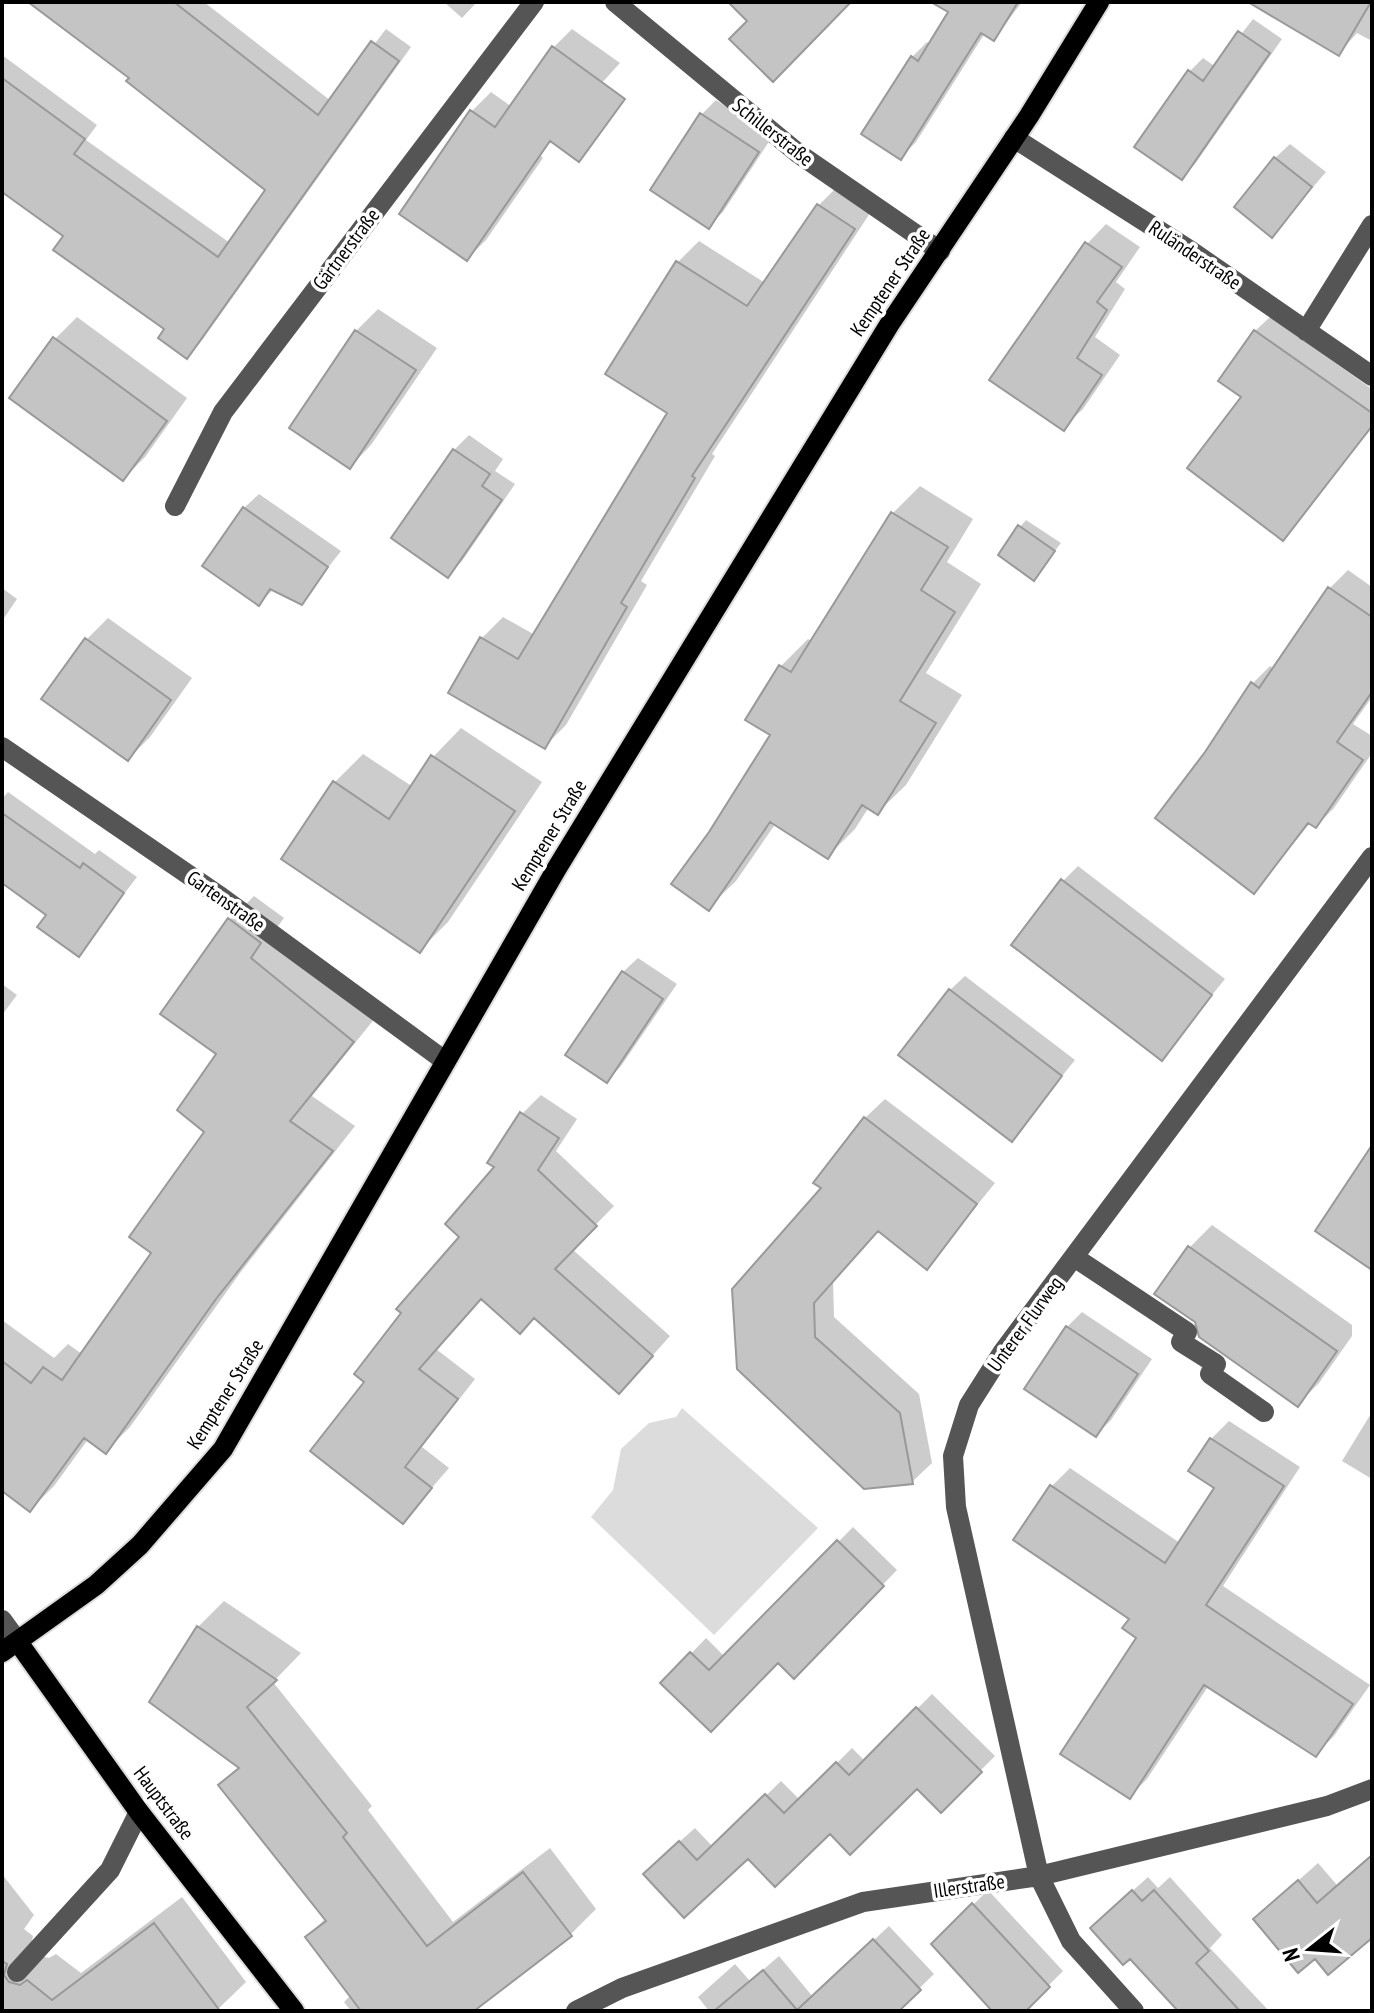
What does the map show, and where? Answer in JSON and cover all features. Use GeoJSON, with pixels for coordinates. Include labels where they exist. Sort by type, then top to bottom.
{"type":"FeatureCollection","features":[{"type":"Feature","properties":{"kind":"main road","name":"Kemptener Straße"},"geometry":{"type":"LineString","coordinates":[[10,1647],[96,1585],[140,1545],[223,1449],[557,868],[770,516],[1099,2]]}},
{"type":"Feature","properties":{"kind":"main road","name":"Hauptstraße"},"geometry":{"type":"LineString","coordinates":[[10,1647],[294,2011]]}},
{"type":"Feature","properties":{"kind":"street","name":"Gärtnerstraße"},"geometry":{"type":"LineString","coordinates":[[175,506],[207,437],[312,293],[534,2]]}},
{"type":"Feature","properties":{"kind":"street","name":"Schillerstraße"},"geometry":{"type":"LineString","coordinates":[[615,2],[799,154],[940,251]]}},
{"type":"Feature","properties":{"kind":"street","name":"Ruländerstraße"},"geometry":{"type":"LineString","coordinates":[[1014,138],[1191,251],[1372,376]]}},
{"type":"Feature","properties":{"kind":"street"},"geometry":{"type":"LineString","coordinates":[[1306,331],[1372,225]]}},
{"type":"Feature","properties":{"kind":"street","name":"Gartenstraße"},"geometry":{"type":"LineString","coordinates":[[2,747],[221,897],[445,1061]]}},
{"type":"Feature","properties":{"kind":"street","name":"Unterer Flurweg"},"geometry":{"type":"LineString","coordinates":[[1134,2011],[1071,1941],[1039,1876],[956,1507],[953,1456],[969,1405],[1002,1353],[1372,857]]}},
{"type":"Feature","properties":{"kind":"street"},"geometry":{"type":"LineString","coordinates":[[1074,1257],[1187,1332],[1181,1342],[1216,1364],[1210,1374],[1264,1412]]}},
{"type":"Feature","properties":{"kind":"street","name":"Hauptstraße"},"geometry":{"type":"LineString","coordinates":[[2,1620],[10,1647]]}},
{"type":"Feature","properties":{"kind":"street","name":"Illerstraße"},"geometry":{"type":"LineString","coordinates":[[576,2011],[622,1988],[863,1902],[1039,1876],[1327,1806],[1372,1789]]}},
{"type":"Feature","properties":{"kind":"street"},"geometry":{"type":"LineString","coordinates":[[17,1972],[110,1870],[139,1812]]}},
{"type":"Feature","properties":{"kind":"shaded area"},"geometry":{"type":"Polygon","coordinates":[[[682,1408],[818,1528],[714,1635],[591,1517],[613,1490],[621,1449],[649,1423],[676,1417],[682,1408]]]}},
{"type":"Feature","properties":{"kind":"building"},"geometry":{"type":"Polygon","coordinates":[[[28,2],[174,2],[318,115],[371,41],[399,61],[187,359],[158,338],[164,329],[53,250],[63,236],[2,192],[2,78],[85,139],[74,154],[218,257],[265,190],[126,81],[129,78],[28,2]]]}},
{"type":"Feature","properties":{"kind":"building"},"geometry":{"type":"Polygon","coordinates":[[[728,2],[851,2],[773,82],[729,39],[747,21],[728,2]]]}},
{"type":"Feature","properties":{"kind":"building"},"geometry":{"type":"Polygon","coordinates":[[[931,2],[1018,2],[994,41],[981,33],[901,160],[861,134],[911,56],[918,61],[948,12],[931,2]]]}},
{"type":"Feature","properties":{"kind":"building"},"geometry":{"type":"Polygon","coordinates":[[[1248,2],[1371,2],[1339,56],[1248,2]]]}},
{"type":"Feature","properties":{"kind":"building"},"geometry":{"type":"Polygon","coordinates":[[[1238,31],[1270,53],[1182,180],[1134,147],[1188,70],[1203,81],[1238,31]]]}},
{"type":"Feature","properties":{"kind":"building"},"geometry":{"type":"Polygon","coordinates":[[[552,46],[625,99],[579,162],[550,141],[467,261],[399,214],[470,110],[495,127],[552,46]]]}},
{"type":"Feature","properties":{"kind":"building"},"geometry":{"type":"Polygon","coordinates":[[[700,113],[759,152],[709,229],[650,190],[700,113]]]}},
{"type":"Feature","properties":{"kind":"building"},"geometry":{"type":"Polygon","coordinates":[[[1274,157],[1312,187],[1272,238],[1234,207],[1274,157]]]}},
{"type":"Feature","properties":{"kind":"building"},"geometry":{"type":"Polygon","coordinates":[[[817,204],[855,229],[692,476],[695,478],[621,603],[627,607],[545,749],[448,693],[480,637],[518,659],[667,413],[605,374],[676,261],[747,306],[817,204]]]}},
{"type":"Feature","properties":{"kind":"building"},"geometry":{"type":"Polygon","coordinates":[[[1085,242],[1122,267],[1097,302],[1107,310],[1077,358],[1102,375],[1064,431],[989,380],[1085,242]]]}},
{"type":"Feature","properties":{"kind":"building"},"geometry":{"type":"Polygon","coordinates":[[[355,330],[416,370],[350,469],[289,428],[355,330]]]}},
{"type":"Feature","properties":{"kind":"building"},"geometry":{"type":"Polygon","coordinates":[[[1254,330],[1372,413],[1372,426],[1283,541],[1187,468],[1241,397],[1218,381],[1254,330]]]}},
{"type":"Feature","properties":{"kind":"building"},"geometry":{"type":"Polygon","coordinates":[[[53,337],[167,421],[123,481],[9,398],[53,337]]]}},
{"type":"Feature","properties":{"kind":"building"},"geometry":{"type":"Polygon","coordinates":[[[453,449],[490,474],[482,486],[502,500],[448,578],[391,538],[453,449]]]}},
{"type":"Feature","properties":{"kind":"building"},"geometry":{"type":"Polygon","coordinates":[[[243,507],[328,567],[302,605],[270,589],[259,606],[202,566],[243,507]]]}},
{"type":"Feature","properties":{"kind":"building"},"geometry":{"type":"Polygon","coordinates":[[[891,512],[948,547],[921,590],[955,612],[900,701],[936,723],[878,815],[862,805],[828,859],[770,822],[709,911],[671,884],[709,832],[770,735],[745,720],[779,665],[791,672],[891,512]]]}},
{"type":"Feature","properties":{"kind":"building"},"geometry":{"type":"Polygon","coordinates":[[[1018,525],[1055,551],[1034,581],[998,555],[1018,525]]]}},
{"type":"Feature","properties":{"kind":"building"},"geometry":{"type":"Polygon","coordinates":[[[1328,587],[1372,617],[1372,692],[1337,742],[1363,760],[1316,828],[1308,823],[1254,894],[1155,818],[1205,752],[1251,682],[1259,688],[1328,587]]]}},
{"type":"Feature","properties":{"kind":"building"},"geometry":{"type":"Polygon","coordinates":[[[85,638],[171,700],[128,761],[41,699],[85,638]]]}},
{"type":"Feature","properties":{"kind":"building"},"geometry":{"type":"Polygon","coordinates":[[[431,755],[515,811],[420,953],[281,859],[333,781],[389,819],[431,755]]]}},
{"type":"Feature","properties":{"kind":"building"},"geometry":{"type":"Polygon","coordinates":[[[2,813],[80,868],[83,863],[124,893],[79,957],[37,927],[46,915],[2,883],[2,813]]]}},
{"type":"Feature","properties":{"kind":"building"},"geometry":{"type":"Polygon","coordinates":[[[1061,879],[1212,995],[1162,1061],[1011,945],[1061,879]]]}},
{"type":"Feature","properties":{"kind":"building"},"geometry":{"type":"Polygon","coordinates":[[[228,918],[261,943],[251,958],[354,1042],[290,1121],[333,1151],[216,1299],[106,1454],[84,1438],[30,1512],[2,1491],[2,1361],[31,1383],[43,1367],[62,1380],[151,1253],[129,1237],[204,1132],[177,1110],[216,1054],[160,1014],[228,918]]]}},
{"type":"Feature","properties":{"kind":"building"},"geometry":{"type":"Polygon","coordinates":[[[622,971],[663,999],[607,1083],[565,1055],[622,971]]]}},
{"type":"Feature","properties":{"kind":"building"},"geometry":{"type":"Polygon","coordinates":[[[949,989],[1062,1076],[1012,1142],[898,1055],[949,989]]]}},
{"type":"Feature","properties":{"kind":"building"},"geometry":{"type":"Polygon","coordinates":[[[520,1112],[559,1138],[538,1170],[597,1226],[555,1269],[653,1356],[619,1394],[534,1318],[520,1334],[481,1299],[419,1369],[458,1399],[405,1467],[432,1488],[403,1524],[310,1451],[364,1382],[354,1374],[401,1313],[396,1309],[459,1237],[445,1224],[494,1167],[487,1163],[520,1112]]]}},
{"type":"Feature","properties":{"kind":"building"},"geometry":{"type":"Polygon","coordinates":[[[864,1117],[977,1204],[927,1270],[878,1231],[814,1303],[815,1337],[900,1413],[913,1484],[864,1489],[737,1369],[732,1289],[821,1188],[813,1183],[864,1117]]]}},
{"type":"Feature","properties":{"kind":"building"},"geometry":{"type":"Polygon","coordinates":[[[1372,1145],[1372,1270],[1315,1231],[1372,1145]]]}},
{"type":"Feature","properties":{"kind":"building"},"geometry":{"type":"Polygon","coordinates":[[[1188,1246],[1337,1351],[1298,1407],[1199,1337],[1195,1322],[1154,1294],[1188,1246]]]}},
{"type":"Feature","properties":{"kind":"building"},"geometry":{"type":"Polygon","coordinates":[[[1066,1326],[1138,1374],[1096,1437],[1024,1389],[1066,1326]]]}},
{"type":"Feature","properties":{"kind":"building"},"geometry":{"type":"Polygon","coordinates":[[[1210,1438],[1284,1486],[1206,1605],[1353,1704],[1316,1757],[1204,1685],[1130,1799],[1060,1754],[1136,1638],[1122,1628],[1129,1619],[1013,1540],[1050,1485],[1165,1563],[1214,1488],[1188,1471],[1210,1438]]]}},
{"type":"Feature","properties":{"kind":"building"},"geometry":{"type":"Polygon","coordinates":[[[837,1540],[884,1586],[794,1679],[778,1663],[711,1732],[660,1683],[690,1652],[709,1670],[837,1540]]]}},
{"type":"Feature","properties":{"kind":"building"},"geometry":{"type":"Polygon","coordinates":[[[197,1626],[277,1680],[247,1707],[347,1833],[343,1837],[427,1946],[523,1872],[572,1936],[474,2011],[361,2011],[305,1937],[326,1921],[218,1785],[239,1768],[149,1702],[197,1626]]]}},
{"type":"Feature","properties":{"kind":"building"},"geometry":{"type":"Polygon","coordinates":[[[916,1707],[982,1772],[941,1813],[917,1789],[850,1855],[830,1834],[775,1887],[748,1859],[684,1918],[643,1874],[679,1841],[697,1860],[765,1794],[784,1813],[836,1762],[849,1775],[916,1707]]]}},
{"type":"Feature","properties":{"kind":"building"},"geometry":{"type":"Polygon","coordinates":[[[1372,1855],[1372,1938],[1328,1975],[1315,1959],[1298,1973],[1253,1919],[1298,1880],[1317,1903],[1372,1855]]]}},
{"type":"Feature","properties":{"kind":"building"},"geometry":{"type":"Polygon","coordinates":[[[1132,1890],[1142,1901],[1154,1890],[1209,1951],[1196,1963],[1240,2011],[1178,2011],[1130,1959],[1123,1965],[1090,1928],[1132,1890]]]}},
{"type":"Feature","properties":{"kind":"building"},"geometry":{"type":"Polygon","coordinates":[[[972,1903],[1050,1987],[1026,2011],[992,2011],[931,1944],[972,1903]]]}},
{"type":"Feature","properties":{"kind":"building"},"geometry":{"type":"Polygon","coordinates":[[[154,1923],[220,2011],[2,2011],[2,1961],[7,1964],[4,1975],[9,1982],[20,1985],[27,1980],[52,2000],[154,1923]]]}},
{"type":"Feature","properties":{"kind":"building"},"geometry":{"type":"Polygon","coordinates":[[[873,1939],[921,1990],[899,2011],[714,2011],[763,1970],[797,2010],[873,1939]]]}}]}
